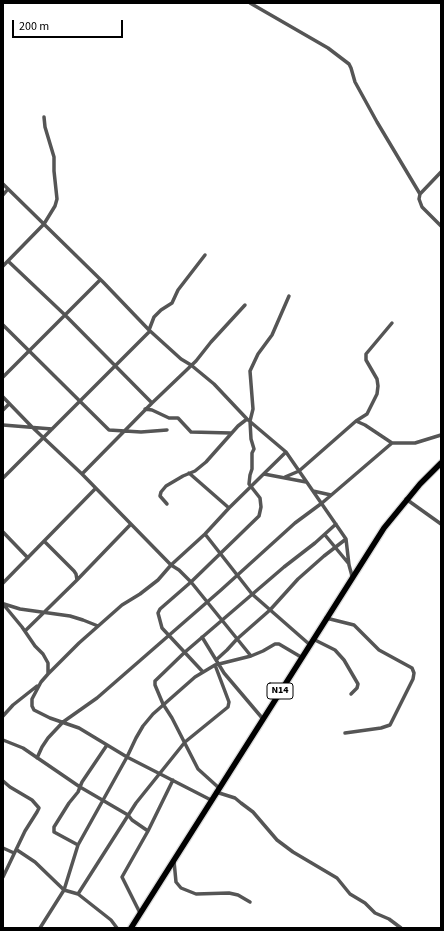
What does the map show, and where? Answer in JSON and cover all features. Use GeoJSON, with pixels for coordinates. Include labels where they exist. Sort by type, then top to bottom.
{"type":"FeatureCollection","features":[{"type":"Feature","properties":{"kind":"main road","name":"N14"},"geometry":{"type":"LineString","coordinates":[[131,928],[352,576],[384,528],[406,500],[441,463]]}},
{"type":"Feature","properties":{"kind":"street"},"geometry":{"type":"LineString","coordinates":[[250,3],[328,48],[349,64],[355,82],[420,194],[419,199],[422,206],[441,226]]}},
{"type":"Feature","properties":{"kind":"street"},"geometry":{"type":"LineString","coordinates":[[3,266],[44,224],[52,212],[57,199],[54,175],[54,157],[45,127],[44,117]]}},
{"type":"Feature","properties":{"kind":"street"},"geometry":{"type":"LineString","coordinates":[[420,194],[441,172]]}},
{"type":"Feature","properties":{"kind":"street"},"geometry":{"type":"LineString","coordinates":[[3,184],[149,330],[181,359],[191,365],[223,393],[249,420],[286,452],[346,539],[349,565],[352,576]]}},
{"type":"Feature","properties":{"kind":"street"},"geometry":{"type":"LineString","coordinates":[[3,195],[8,189]]}},
{"type":"Feature","properties":{"kind":"street"},"geometry":{"type":"LineString","coordinates":[[3,478],[149,330],[154,317],[161,310],[172,303],[178,290],[205,255]]}},
{"type":"Feature","properties":{"kind":"street"},"geometry":{"type":"LineString","coordinates":[[8,260],[152,403]]}},
{"type":"Feature","properties":{"kind":"street"},"geometry":{"type":"LineString","coordinates":[[3,377],[100,280]]}},
{"type":"Feature","properties":{"kind":"street"},"geometry":{"type":"LineString","coordinates":[[203,672],[162,628],[158,614],[160,609],[221,554],[259,516],[261,507],[260,498],[250,488],[249,484],[252,469],[252,453],[254,449],[251,439],[249,420],[253,409],[250,371],[258,354],[272,335],[289,296]]}},
{"type":"Feature","properties":{"kind":"street"},"geometry":{"type":"LineString","coordinates":[[82,474],[145,409],[191,365],[246,305]]}},
{"type":"Feature","properties":{"kind":"street"},"geometry":{"type":"LineString","coordinates":[[285,477],[299,471],[356,421],[367,414],[377,394],[378,386],[377,379],[366,360],[366,354],[392,323]]}},
{"type":"Feature","properties":{"kind":"street"},"geometry":{"type":"LineString","coordinates":[[3,325],[109,430],[142,432],[167,430]]}},
{"type":"Feature","properties":{"kind":"street"},"geometry":{"type":"LineString","coordinates":[[3,397],[32,427],[82,474],[171,565],[179,570],[191,582],[250,656]]}},
{"type":"Feature","properties":{"kind":"street"},"geometry":{"type":"LineString","coordinates":[[3,410],[9,404]]}},
{"type":"Feature","properties":{"kind":"street"},"geometry":{"type":"LineString","coordinates":[[145,409],[152,410],[169,418],[178,418],[188,430],[194,433],[231,433]]}},
{"type":"Feature","properties":{"kind":"street"},"geometry":{"type":"LineString","coordinates":[[167,504],[160,496],[161,492],[166,486],[195,471],[206,462],[231,433],[249,420]]}},
{"type":"Feature","properties":{"kind":"street"},"geometry":{"type":"LineString","coordinates":[[356,421],[365,425],[392,443],[415,443],[441,435]]}},
{"type":"Feature","properties":{"kind":"street"},"geometry":{"type":"LineString","coordinates":[[3,425],[52,429]]}},
{"type":"Feature","properties":{"kind":"street"},"geometry":{"type":"LineString","coordinates":[[37,758],[48,738],[63,722],[97,698],[295,523],[322,503],[392,443]]}},
{"type":"Feature","properties":{"kind":"street"},"geometry":{"type":"LineString","coordinates":[[3,716],[13,705],[41,682],[78,643],[122,605],[140,594],[158,580],[171,565],[205,534],[286,452]]}},
{"type":"Feature","properties":{"kind":"street"},"geometry":{"type":"LineString","coordinates":[[189,473],[229,508]]}},
{"type":"Feature","properties":{"kind":"street"},"geometry":{"type":"LineString","coordinates":[[264,474],[306,482]]}},
{"type":"Feature","properties":{"kind":"street"},"geometry":{"type":"LineString","coordinates":[[3,583],[95,489]]}},
{"type":"Feature","properties":{"kind":"street"},"geometry":{"type":"LineString","coordinates":[[313,491],[331,495]]}},
{"type":"Feature","properties":{"kind":"street"},"geometry":{"type":"LineString","coordinates":[[406,500],[441,524]]}},
{"type":"Feature","properties":{"kind":"street"},"geometry":{"type":"LineString","coordinates":[[25,631],[131,524]]}},
{"type":"Feature","properties":{"kind":"street"},"geometry":{"type":"LineString","coordinates":[[336,524],[325,535],[284,567],[185,652],[155,681],[155,685],[163,704],[185,742],[198,769],[218,790],[235,798],[253,812],[277,840],[293,852],[337,878],[350,894],[365,903],[377,914],[389,919],[401,928]]}},
{"type":"Feature","properties":{"kind":"street"},"geometry":{"type":"LineString","coordinates":[[3,532],[28,558]]}},
{"type":"Feature","properties":{"kind":"street"},"geometry":{"type":"LineString","coordinates":[[205,534],[252,594],[270,610],[311,641],[335,650],[344,660],[358,684],[357,688],[351,694]]}},
{"type":"Feature","properties":{"kind":"street"},"geometry":{"type":"LineString","coordinates":[[325,535],[349,565]]}},
{"type":"Feature","properties":{"kind":"street"},"geometry":{"type":"LineString","coordinates":[[216,660],[270,610],[298,579],[346,539]]}},
{"type":"Feature","properties":{"kind":"street"},"geometry":{"type":"LineString","coordinates":[[44,541],[74,571],[77,580]]}},
{"type":"Feature","properties":{"kind":"street"},"geometry":{"type":"LineString","coordinates":[[3,604],[20,609],[70,616],[98,626]]}},
{"type":"Feature","properties":{"kind":"street"},"geometry":{"type":"LineString","coordinates":[[3,604],[43,654],[48,663],[48,674]]}},
{"type":"Feature","properties":{"kind":"street"},"geometry":{"type":"LineString","coordinates":[[326,618],[354,625],[379,650],[412,668],[414,673],[413,679],[390,725],[381,728],[345,733]]}},
{"type":"Feature","properties":{"kind":"street"},"geometry":{"type":"LineString","coordinates":[[78,894],[136,803],[160,773],[185,742],[228,707],[228,702],[216,665],[216,660],[202,637]]}},
{"type":"Feature","properties":{"kind":"street"},"geometry":{"type":"LineString","coordinates":[[40,928],[64,890],[78,845],[136,738],[143,726],[163,704],[203,672],[216,665],[250,656],[275,644],[279,644],[301,657]]}},
{"type":"Feature","properties":{"kind":"street"},"geometry":{"type":"LineString","coordinates":[[216,665],[263,719]]}},
{"type":"Feature","properties":{"kind":"street"},"geometry":{"type":"LineString","coordinates":[[41,682],[32,699],[32,706],[34,710],[79,728],[127,757],[211,800]]}},
{"type":"Feature","properties":{"kind":"street"},"geometry":{"type":"LineString","coordinates":[[3,740],[23,748],[80,787],[128,815],[132,820],[148,831]]}},
{"type":"Feature","properties":{"kind":"street"},"geometry":{"type":"LineString","coordinates":[[78,845],[54,832],[54,830],[61,814],[78,792],[107,745]]}},
{"type":"Feature","properties":{"kind":"street"},"geometry":{"type":"LineString","coordinates":[[140,913],[122,878],[148,831],[173,780]]}},
{"type":"Feature","properties":{"kind":"street"},"geometry":{"type":"LineString","coordinates":[[3,781],[32,800],[39,808],[38,812],[25,831],[3,877]]}},
{"type":"Feature","properties":{"kind":"street"},"geometry":{"type":"LineString","coordinates":[[3,848],[14,853]]}},
{"type":"Feature","properties":{"kind":"street"},"geometry":{"type":"LineString","coordinates":[[17,850],[35,862],[64,890],[78,894],[110,920],[117,928]]}},
{"type":"Feature","properties":{"kind":"street"},"geometry":{"type":"LineString","coordinates":[[174,859],[176,882],[181,888],[196,894],[229,893],[238,895],[250,902]]}}]}
